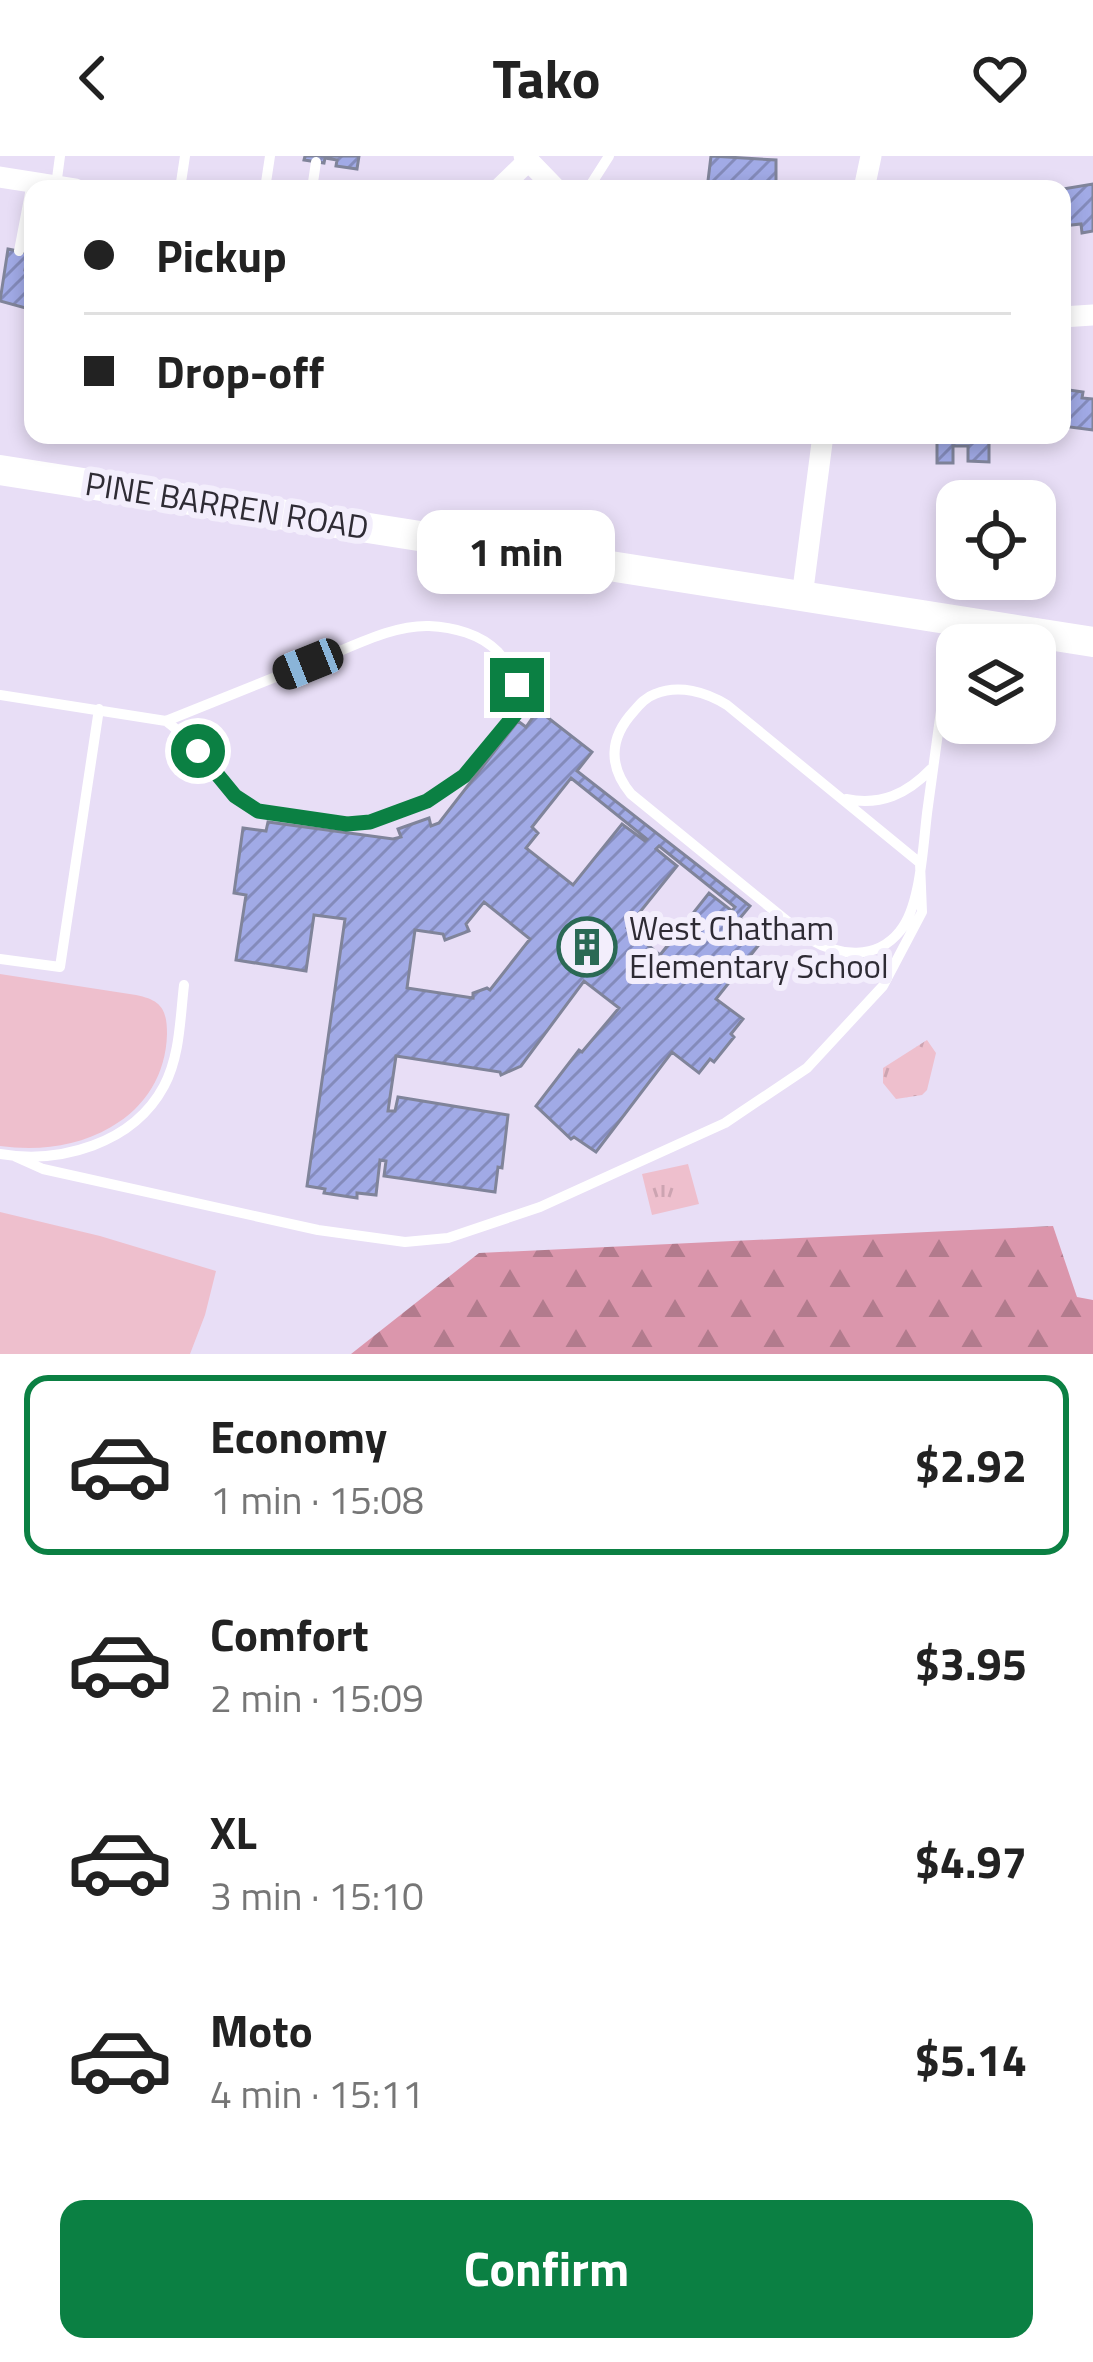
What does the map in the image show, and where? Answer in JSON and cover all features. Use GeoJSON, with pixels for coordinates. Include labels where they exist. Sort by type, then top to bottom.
{"type":"FeatureCollection","features":[{"type":"Feature","properties":{"kind":"main road","name":"PINE BARREN ROAD"},"geometry":{"type":"LineString","coordinates":[[0,470],[1093,642]]}},
{"type":"Feature","properties":{"kind":"street"},"geometry":{"type":"LineString","coordinates":[[526,158],[547,180]]}},
{"type":"Feature","properties":{"kind":"street"},"geometry":{"type":"LineString","coordinates":[[3,170],[36,180]]}},
{"type":"Feature","properties":{"kind":"street"},"geometry":{"type":"LineString","coordinates":[[802,597],[822,444]]}},
{"type":"Feature","properties":{"kind":"lane"},"geometry":{"type":"LineString","coordinates":[[313,180],[316,162]]}},
{"type":"Feature","properties":{"kind":"lane"},"geometry":{"type":"LineString","coordinates":[[19,251],[24,242]]}},
{"type":"Feature","properties":{"kind":"lane"},"geometry":{"type":"LineString","coordinates":[[14,1156],[43,1169],[318,1230],[405,1242],[448,1238],[540,1207],[724,1123],[807,1068],[884,986],[922,912],[920,863],[712,696],[695,691],[659,692],[645,699],[618,731],[613,756],[632,794],[809,939],[856,953],[874,950],[901,930],[909,916],[920,863],[954,620]]}},
{"type":"Feature","properties":{"kind":"lane"},"geometry":{"type":"LineString","coordinates":[[0,695],[166,721],[186,735],[235,796],[258,811],[357,824],[427,801],[464,776],[517,712],[517,685],[490,644],[455,629],[427,626],[383,634],[166,721]]}},
{"type":"Feature","properties":{"kind":"lane"},"geometry":{"type":"LineString","coordinates":[[0,959],[60,967],[99,709]]}},
{"type":"Feature","properties":{"kind":"lane"},"geometry":{"type":"LineString","coordinates":[[841,798],[873,802],[889,798],[906,791],[933,767]]}},
{"type":"Feature","properties":{"kind":"lane"},"geometry":{"type":"LineString","coordinates":[[0,1154],[73,1153],[102,1143],[131,1125],[165,1085],[176,1052],[184,985]]}},
{"type":"Feature","properties":{"kind":"green space"},"geometry":{"type":"Polygon","coordinates":[[[0,974],[136,995],[161,1007],[167,1034],[163,1063],[152,1088],[134,1110],[98,1134],[71,1143],[0,1146],[0,974]]]}},
{"type":"Feature","properties":{"kind":"green space"},"geometry":{"type":"Polygon","coordinates":[[[927,1040],[936,1053],[927,1090],[896,1099],[883,1083],[883,1068],[927,1040]]]}},
{"type":"Feature","properties":{"kind":"green space"},"geometry":{"type":"Polygon","coordinates":[[[688,1164],[699,1204],[652,1215],[642,1174],[688,1164]]]}},
{"type":"Feature","properties":{"kind":"green space"},"geometry":{"type":"Polygon","coordinates":[[[0,1212],[216,1271],[190,1354],[0,1354],[0,1212]]]}},
{"type":"Feature","properties":{"kind":"green space"},"geometry":{"type":"Polygon","coordinates":[[[1053,1226],[1077,1297],[1093,1300],[1093,1354],[351,1354],[479,1253],[1053,1226]]]}},
{"type":"Feature","properties":{"kind":"building"},"geometry":{"type":"Polygon","coordinates":[[[305,156],[359,156],[357,169],[336,166],[337,160],[304,160],[305,156]]]}},
{"type":"Feature","properties":{"kind":"building"},"geometry":{"type":"Polygon","coordinates":[[[711,156],[776,160],[776,180],[708,180],[711,156]]]}},
{"type":"Feature","properties":{"kind":"building"},"geometry":{"type":"Polygon","coordinates":[[[1093,184],[1093,231],[1082,233],[1081,224],[1071,225],[1071,188],[1093,184]]]}},
{"type":"Feature","properties":{"kind":"building"},"geometry":{"type":"Polygon","coordinates":[[[8,249],[24,252],[24,308],[0,301],[8,249]]]}},
{"type":"Feature","properties":{"kind":"building"},"geometry":{"type":"Polygon","coordinates":[[[1071,390],[1093,399],[1093,430],[1071,427],[1071,390]]]}},
{"type":"Feature","properties":{"kind":"building"},"geometry":{"type":"Polygon","coordinates":[[[937,444],[989,444],[989,462],[968,461],[968,446],[953,446],[953,463],[937,463],[937,444]]]}},
{"type":"Feature","properties":{"kind":"building","name":"West Chatham Elementary School"},"geometry":{"type":"Polygon","coordinates":[[[538,710],[592,752],[577,771],[750,906],[740,918],[765,937],[716,999],[743,1019],[714,1062],[710,1059],[699,1073],[672,1052],[596,1152],[571,1139],[536,1106],[619,1008],[584,981],[521,1066],[501,1075],[396,1056],[388,1111],[395,1111],[398,1097],[508,1115],[495,1192],[384,1176],[386,1161],[380,1160],[376,1195],[357,1193],[357,1198],[307,1186],[345,919],[314,915],[306,971],[236,960],[246,895],[234,893],[243,828],[266,831],[268,822],[401,837],[398,829],[429,818],[431,826],[439,823],[518,721],[526,727],[538,710]],[[571,778],[532,827],[538,833],[526,848],[573,885],[622,824],[647,839],[571,778]],[[659,846],[656,849],[677,866],[627,928],[660,955],[709,893],[732,911],[735,907],[659,846]],[[484,902],[466,924],[469,931],[445,940],[443,934],[415,930],[407,988],[473,998],[473,993],[490,990],[530,939],[484,902]]]}},
{"type":"Feature","properties":{"kind":"place","name":"West Chatham Elementary School"},"geometry":{"type":"Point","coordinates":[587,947]}},
{"type":"Feature","properties":{"kind":"route"},"geometry":{"type":"LineString","coordinates":[[198,751],[235,796],[258,811],[347,824],[370,822],[427,801],[464,776],[517,712],[517,685]]}}]}
